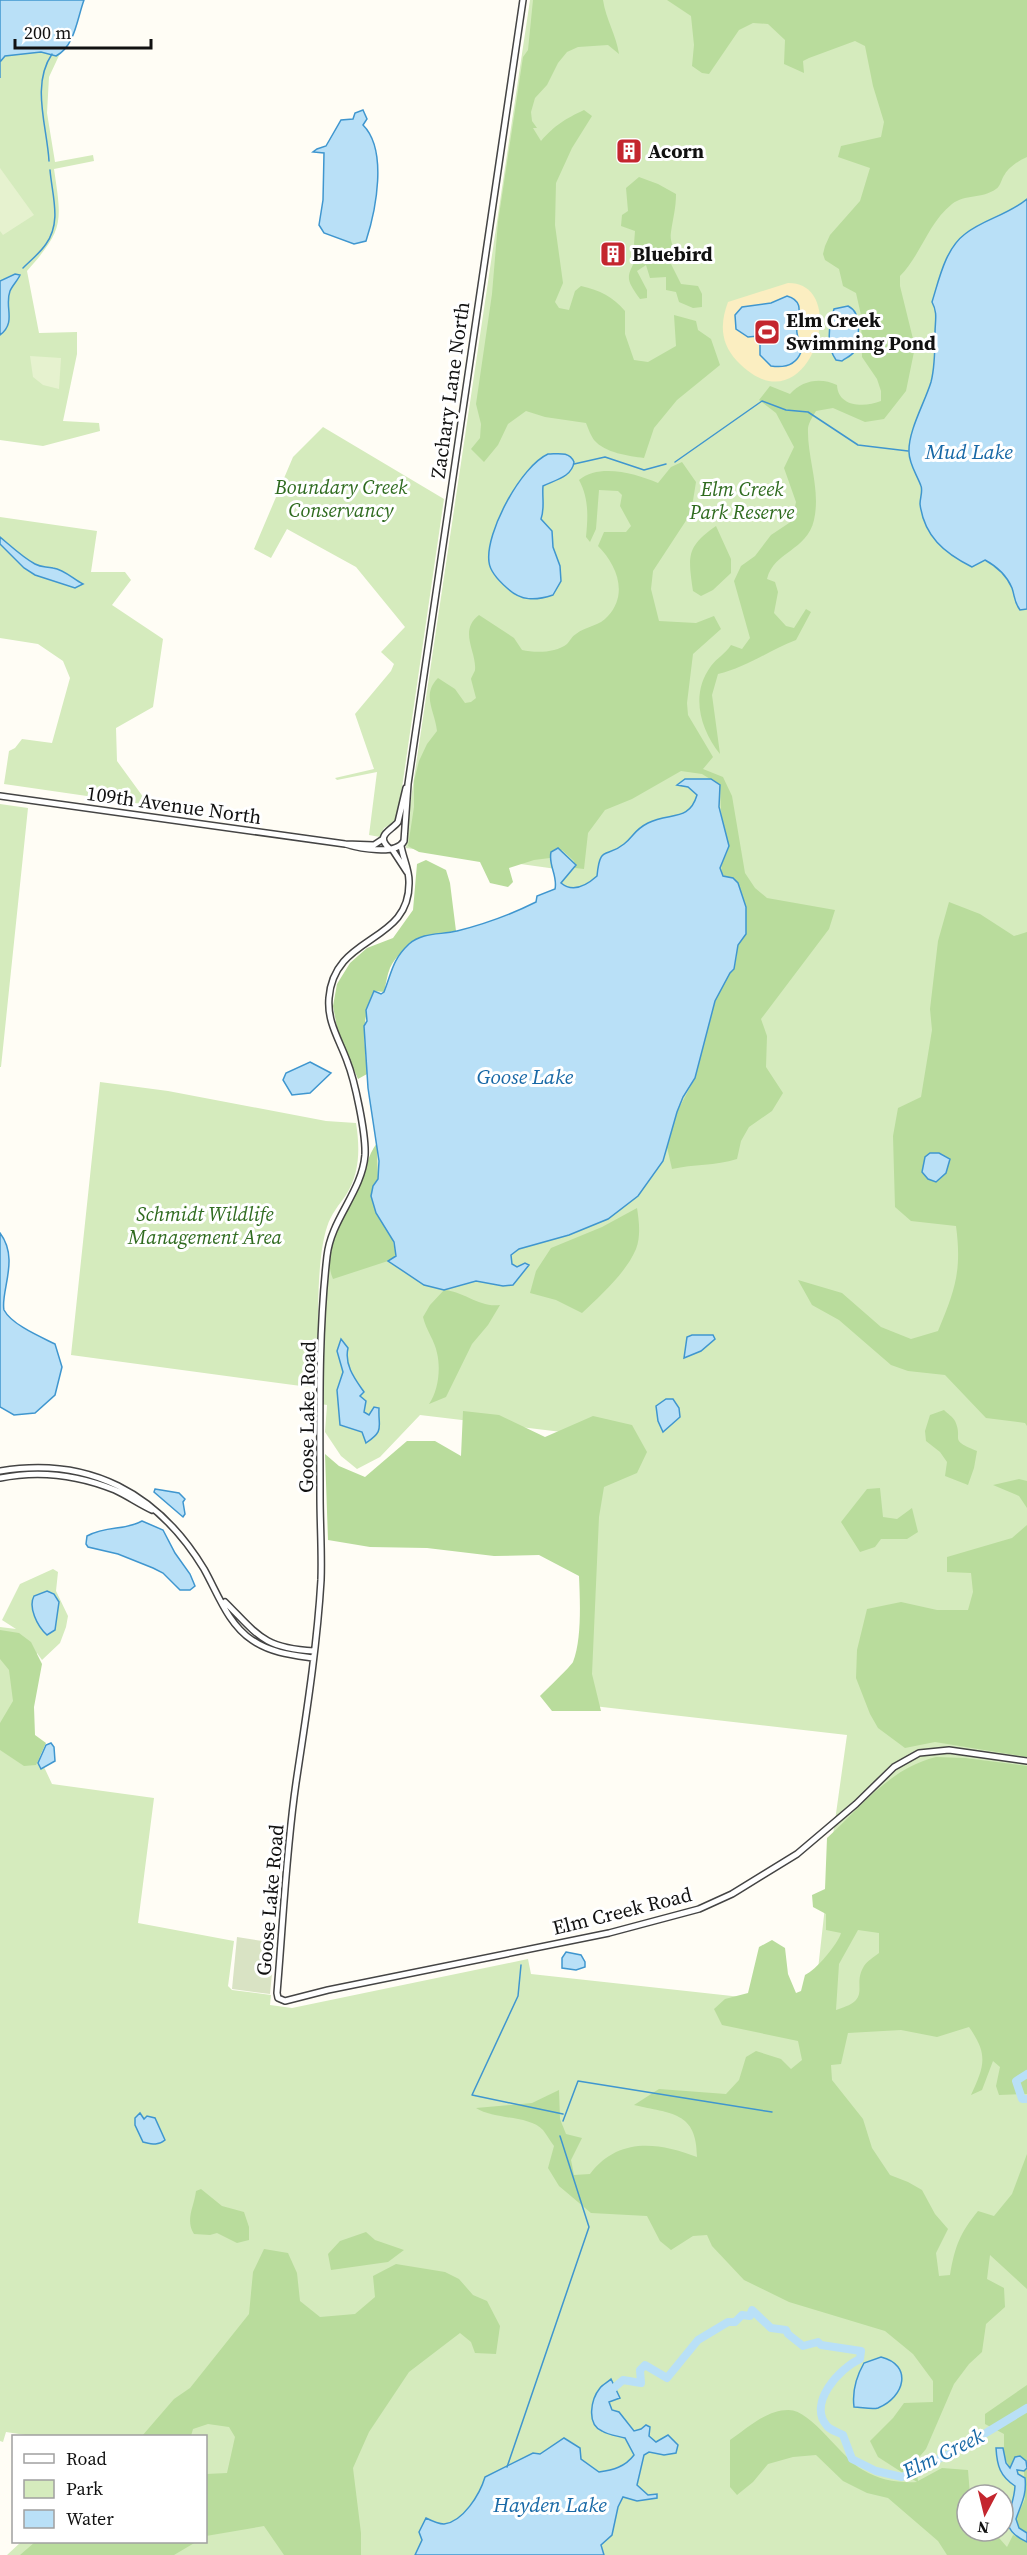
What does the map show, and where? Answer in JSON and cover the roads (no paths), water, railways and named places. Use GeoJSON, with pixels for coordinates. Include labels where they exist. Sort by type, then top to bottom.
{"type":"FeatureCollection","features":[{"type":"Feature","properties":{"kind":"street","name":"Zachary Lane North"},"geometry":{"type":"LineString","coordinates":[[403,834],[408,784],[523,0]]}},
{"type":"Feature","properties":{"kind":"street","name":"Zachary Lane North"},"geometry":{"type":"LineString","coordinates":[[393,828],[399,821],[408,784]]}},
{"type":"Feature","properties":{"kind":"street","name":"109th Avenue North"},"geometry":{"type":"LineString","coordinates":[[0,796],[345,844],[374,845],[383,839]]}},
{"type":"Feature","properties":{"kind":"street"},"geometry":{"type":"LineString","coordinates":[[390,848],[401,846],[404,841],[403,834],[393,828],[386,831],[383,839],[408,873]]}},
{"type":"Feature","properties":{"kind":"street","name":"109th Avenue North"},"geometry":{"type":"LineString","coordinates":[[345,844],[361,849],[390,848]]}},
{"type":"Feature","properties":{"kind":"street","name":"Goose Lake Road"},"geometry":{"type":"LineString","coordinates":[[285,2001],[278,1998],[277,1993],[283,1905],[296,1783],[304,1743],[314,1655],[321,1570],[320,1427],[327,1257],[332,1233],[362,1172],[365,1151],[350,1070],[331,1024],[329,993],[335,973],[347,956],[363,943],[385,931],[400,915],[407,899],[409,883],[401,846]]}},
{"type":"Feature","properties":{"kind":"street"},"geometry":{"type":"LineString","coordinates":[[0,1471],[50,1468],[92,1475],[126,1489],[141,1498],[191,1549],[222,1600],[245,1626],[266,1641],[314,1655]]}},
{"type":"Feature","properties":{"kind":"street"},"geometry":{"type":"LineString","coordinates":[[0,1478],[21,1474],[64,1475],[117,1491],[156,1512]]}},
{"type":"Feature","properties":{"kind":"street","name":"Elm Creek Road"},"geometry":{"type":"LineString","coordinates":[[285,2001],[342,1987],[609,1932],[699,1908],[732,1894],[797,1854],[856,1804],[894,1767],[919,1753],[949,1750],[1027,1761]]}},
{"type":"Feature","properties":{"kind":"water"},"geometry":{"type":"Polygon","coordinates":[[[0,0],[84,0],[71,39],[62,52],[56,56],[41,52],[5,56],[0,62],[0,0]]]}},
{"type":"Feature","properties":{"kind":"water"},"geometry":{"type":"Polygon","coordinates":[[[363,110],[367,119],[363,125],[371,136],[375,149],[378,181],[366,241],[354,244],[324,233],[319,225],[323,200],[324,153],[313,152],[326,146],[341,120],[353,119],[355,113],[363,110]]]}},
{"type":"Feature","properties":{"kind":"water","name":"Mud Lake"},"geometry":{"type":"Polygon","coordinates":[[[1027,199],[1027,609],[1020,610],[1010,584],[997,568],[985,560],[972,567],[944,549],[931,534],[922,515],[920,504],[922,488],[909,456],[909,444],[932,376],[936,317],[932,302],[948,256],[958,240],[965,234],[1027,199]]]}},
{"type":"Feature","properties":{"kind":"water"},"geometry":{"type":"Polygon","coordinates":[[[15,274],[20,275],[9,297],[8,325],[0,335],[0,281],[15,274]]]}},
{"type":"Feature","properties":{"kind":"water","name":"Elm Creek Swimming Pond"},"geometry":{"type":"Polygon","coordinates":[[[787,296],[797,302],[799,307],[797,333],[801,352],[789,365],[771,366],[760,355],[758,336],[748,337],[736,329],[735,315],[742,307],[771,303],[787,296]]]}},
{"type":"Feature","properties":{"kind":"water"},"geometry":{"type":"Polygon","coordinates":[[[848,306],[856,314],[858,334],[854,352],[842,361],[836,360],[833,354],[830,328],[834,309],[848,306]]]}},
{"type":"Feature","properties":{"kind":"water"},"geometry":{"type":"Polygon","coordinates":[[[548,454],[566,455],[574,462],[566,475],[543,486],[541,519],[552,531],[553,547],[560,566],[561,581],[553,595],[528,599],[512,592],[495,576],[489,562],[489,550],[499,518],[516,486],[538,461],[548,454]]]}},
{"type":"Feature","properties":{"kind":"water"},"geometry":{"type":"Polygon","coordinates":[[[0,537],[35,564],[61,571],[83,584],[75,588],[35,575],[24,568],[0,544],[0,537]]]}},
{"type":"Feature","properties":{"kind":"water","name":"Goose Lake"},"geometry":{"type":"Polygon","coordinates":[[[685,779],[711,779],[720,785],[719,807],[729,846],[720,868],[723,876],[733,878],[738,883],[746,907],[746,934],[738,945],[734,969],[715,1001],[695,1078],[677,1112],[663,1161],[638,1196],[608,1219],[569,1235],[519,1249],[511,1255],[512,1264],[517,1267],[525,1263],[529,1265],[513,1285],[503,1286],[476,1281],[444,1290],[424,1285],[388,1261],[396,1256],[394,1242],[376,1213],[371,1196],[373,1186],[378,1179],[379,1161],[368,1088],[364,1026],[367,1021],[366,1010],[374,991],[381,994],[384,992],[396,961],[403,950],[414,940],[457,931],[497,919],[536,902],[537,896],[555,889],[550,857],[551,852],[558,848],[576,865],[561,883],[575,888],[589,882],[597,876],[602,856],[624,844],[648,823],[684,813],[694,804],[697,795],[688,787],[677,785],[685,779]]]}},
{"type":"Feature","properties":{"kind":"water"},"geometry":{"type":"Polygon","coordinates":[[[310,1062],[331,1073],[310,1093],[292,1095],[283,1080],[286,1073],[310,1062]]]}},
{"type":"Feature","properties":{"kind":"water"},"geometry":{"type":"Polygon","coordinates":[[[930,1153],[939,1153],[950,1159],[946,1173],[936,1182],[928,1179],[922,1172],[925,1157],[930,1153]]]}},
{"type":"Feature","properties":{"kind":"water"},"geometry":{"type":"Polygon","coordinates":[[[0,1233],[6,1243],[9,1264],[4,1310],[20,1326],[55,1344],[62,1367],[55,1395],[35,1413],[14,1415],[0,1407],[0,1233]]]}},
{"type":"Feature","properties":{"kind":"water"},"geometry":{"type":"Polygon","coordinates":[[[713,1335],[715,1339],[701,1351],[684,1358],[687,1337],[713,1335]]]}},
{"type":"Feature","properties":{"kind":"water"},"geometry":{"type":"Polygon","coordinates":[[[341,1339],[348,1348],[351,1372],[364,1392],[360,1396],[366,1401],[364,1412],[369,1415],[374,1407],[379,1408],[378,1431],[366,1443],[362,1432],[340,1425],[337,1390],[343,1372],[337,1351],[341,1339]]]}},
{"type":"Feature","properties":{"kind":"water"},"geometry":{"type":"Polygon","coordinates":[[[666,1399],[673,1399],[679,1408],[680,1417],[663,1432],[658,1421],[656,1406],[666,1399]]]}},
{"type":"Feature","properties":{"kind":"water"},"geometry":{"type":"Polygon","coordinates":[[[155,1489],[179,1493],[185,1499],[183,1517],[154,1492],[155,1489]]]}},
{"type":"Feature","properties":{"kind":"water"},"geometry":{"type":"Polygon","coordinates":[[[142,1521],[163,1530],[175,1553],[190,1574],[195,1586],[190,1590],[180,1590],[163,1573],[153,1568],[118,1554],[88,1547],[86,1544],[87,1536],[142,1521]]]}},
{"type":"Feature","properties":{"kind":"water"},"geometry":{"type":"Polygon","coordinates":[[[47,1591],[54,1594],[59,1602],[55,1630],[47,1635],[37,1622],[32,1600],[34,1596],[47,1591]]]}},
{"type":"Feature","properties":{"kind":"water"},"geometry":{"type":"Polygon","coordinates":[[[51,1743],[54,1747],[55,1761],[41,1769],[38,1763],[46,1745],[51,1743]]]}},
{"type":"Feature","properties":{"kind":"water"},"geometry":{"type":"Polygon","coordinates":[[[566,1952],[581,1955],[585,1967],[576,1970],[562,1968],[562,1958],[566,1952]]]}},
{"type":"Feature","properties":{"kind":"water"},"geometry":{"type":"Polygon","coordinates":[[[140,2113],[144,2119],[147,2116],[155,2118],[165,2140],[157,2144],[143,2142],[135,2125],[135,2118],[140,2113]]]}},
{"type":"Feature","properties":{"kind":"water"},"geometry":{"type":"Polygon","coordinates":[[[881,2357],[898,2367],[902,2381],[899,2389],[894,2397],[878,2408],[854,2407],[855,2384],[864,2363],[881,2357]]]}},
{"type":"Feature","properties":{"kind":"water","name":"Hayden Lake"},"geometry":{"type":"Polygon","coordinates":[[[611,2379],[620,2398],[609,2402],[612,2410],[619,2412],[634,2431],[646,2425],[650,2427],[649,2436],[656,2442],[668,2435],[678,2445],[676,2453],[664,2455],[649,2452],[644,2455],[637,2485],[648,2495],[657,2494],[657,2498],[637,2501],[623,2497],[618,2507],[612,2535],[601,2545],[604,2555],[415,2555],[422,2540],[419,2532],[426,2518],[444,2524],[458,2518],[470,2506],[485,2477],[533,2453],[540,2454],[564,2438],[580,2448],[581,2459],[599,2472],[627,2462],[634,2455],[625,2438],[597,2428],[592,2417],[594,2398],[601,2387],[611,2379]]]}},
{"type":"Feature","properties":{"kind":"water"},"geometry":{"type":"Polygon","coordinates":[[[996,2448],[1003,2448],[1006,2463],[1010,2468],[1015,2457],[1020,2456],[1026,2461],[1027,2468],[1024,2471],[1017,2470],[1018,2474],[1025,2478],[1025,2489],[1016,2519],[1019,2528],[1027,2533],[1027,2542],[1015,2534],[1015,2483],[1006,2478],[997,2460],[996,2448]]]}},
{"type":"Feature","properties":{"kind":"waterway"},"geometry":{"type":"LineString","coordinates":[[49,161],[41,92],[42,79],[52,54]]}},
{"type":"Feature","properties":{"kind":"waterway"},"geometry":{"type":"LineString","coordinates":[[23,268],[44,247],[54,227],[55,208],[50,170]]}},
{"type":"Feature","properties":{"kind":"waterway"},"geometry":{"type":"LineString","coordinates":[[675,462],[762,401],[786,410],[808,412],[858,445],[908,451]]}},
{"type":"Feature","properties":{"kind":"waterway"},"geometry":{"type":"LineString","coordinates":[[574,464],[605,457],[644,470],[666,464]]}},
{"type":"Feature","properties":{"kind":"waterway"},"geometry":{"type":"LineString","coordinates":[[521,1965],[518,1996],[472,2095],[563,2114]]}},
{"type":"Feature","properties":{"kind":"waterway","name":"Elm Creek"},"geometry":{"type":"LineString","coordinates":[[1027,2074],[1016,2081],[1022,2099],[1027,2099]]}},
{"type":"Feature","properties":{"kind":"waterway"},"geometry":{"type":"LineString","coordinates":[[563,2121],[578,2081],[772,2112]]}},
{"type":"Feature","properties":{"kind":"waterway"},"geometry":{"type":"LineString","coordinates":[[507,2467],[589,2227],[560,2136]]}},
{"type":"Feature","properties":{"kind":"waterway","name":"Elm Creek"},"geometry":{"type":"LineString","coordinates":[[608,2393],[623,2380],[641,2383],[640,2370],[645,2365],[667,2378],[698,2340],[728,2322],[735,2322],[742,2315],[750,2316],[752,2310],[771,2328],[786,2330],[803,2346],[818,2342],[821,2345],[861,2351],[860,2359],[844,2370],[828,2387],[823,2397],[822,2417],[828,2427],[843,2435],[852,2459],[876,2471],[902,2477],[961,2448],[1027,2408]]}},
{"type":"Feature","properties":{"kind":"place","name":"Acorn"},"geometry":{"type":"Point","coordinates":[629,151]}},
{"type":"Feature","properties":{"kind":"place","name":"Bluebird"},"geometry":{"type":"Point","coordinates":[613,254]}},
{"type":"Feature","properties":{"kind":"place","name":"Elm Creek Swimming Pond"},"geometry":{"type":"Point","coordinates":[767,332]}},
{"type":"Feature","properties":{"kind":"park label","name":"Boundary Creek Conservancy"},"geometry":{"type":"Point","coordinates":[341,498]}},
{"type":"Feature","properties":{"kind":"park label","name":"Elm Creek Park Reserve"},"geometry":{"type":"Point","coordinates":[742,500]}},
{"type":"Feature","properties":{"kind":"park label","name":"Schmidt Wildlife Management Area"},"geometry":{"type":"Point","coordinates":[205,1226]}}]}
